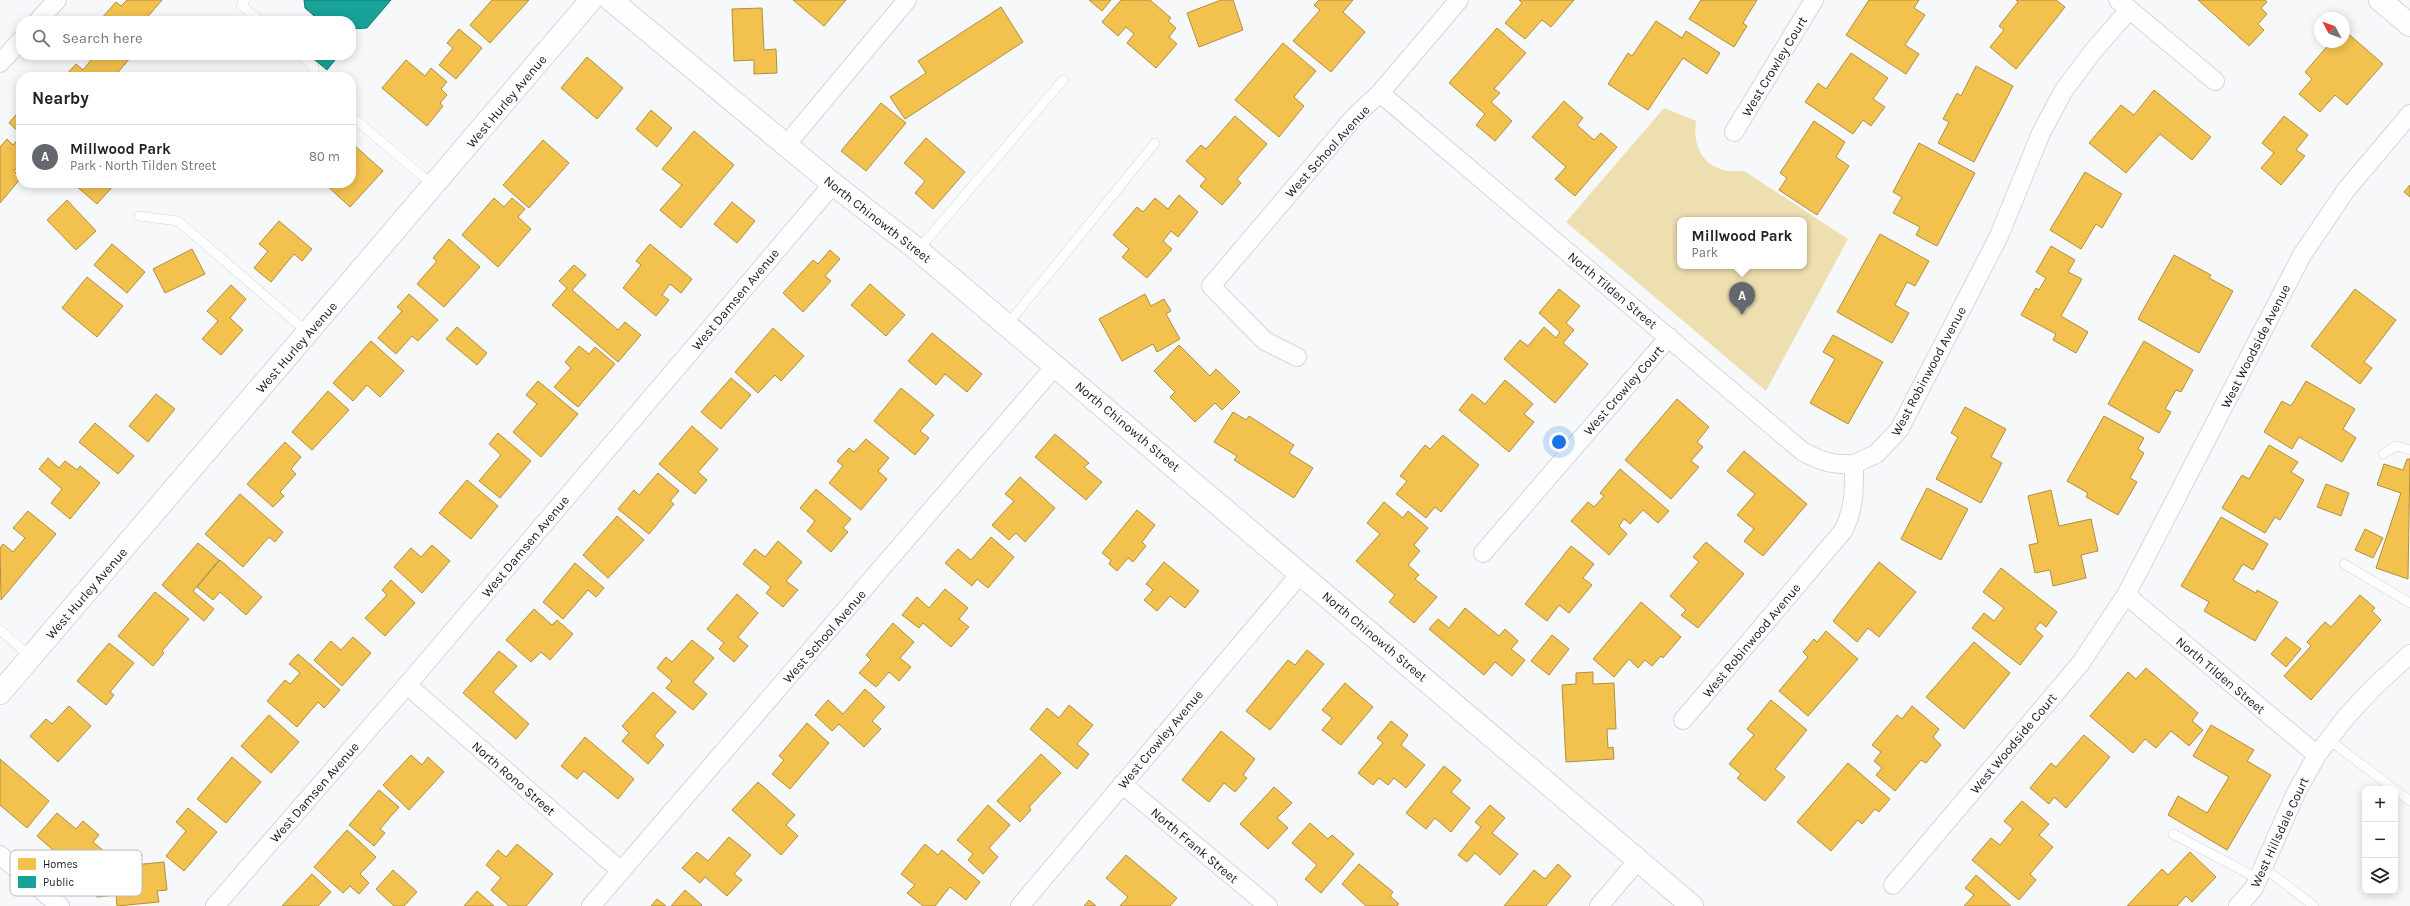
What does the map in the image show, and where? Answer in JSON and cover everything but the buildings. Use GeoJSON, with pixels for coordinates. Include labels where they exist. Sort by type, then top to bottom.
{"type":"FeatureCollection","features":[{"type":"Feature","properties":{"kind":"street"},"geometry":{"type":"LineString","coordinates":[[42,16],[56,0]]}},
{"type":"Feature","properties":{"kind":"street","name":"West Hurley Avenue"},"geometry":{"type":"LineString","coordinates":[[0,693],[434,186],[591,0]]}},
{"type":"Feature","properties":{"kind":"street","name":"North Chinowth Street"},"geometry":{"type":"LineString","coordinates":[[611,0],[787,144],[833,184],[918,250],[1056,365],[1692,906]]}},
{"type":"Feature","properties":{"kind":"street"},"geometry":{"type":"LineString","coordinates":[[787,144],[907,0]]}},
{"type":"Feature","properties":{"kind":"street","name":"West School Avenue"},"geometry":{"type":"LineString","coordinates":[[1297,357],[1265,341],[1211,286],[1355,116],[1380,93],[1459,0]]}},
{"type":"Feature","properties":{"kind":"street","name":"West Crowley Court"},"geometry":{"type":"LineString","coordinates":[[1734,132],[1814,0]]}},
{"type":"Feature","properties":{"kind":"street"},"geometry":{"type":"LineString","coordinates":[[2380,0],[2410,25]]}},
{"type":"Feature","properties":{"kind":"street"},"geometry":{"type":"LineString","coordinates":[[2124,5],[2215,81]]}},
{"type":"Feature","properties":{"kind":"street","name":"West Robinwood Avenue"},"geometry":{"type":"LineString","coordinates":[[1683,720],[1843,532],[1851,516],[1855,500],[1854,464],[1876,454],[1899,430],[1999,236],[2041,133],[2057,102],[2124,5]]}},
{"type":"Feature","properties":{"kind":"street"},"geometry":{"type":"LineString","coordinates":[[0,63],[16,45]]}},
{"type":"Feature","properties":{"kind":"street","name":"North Tilden Street"},"geometry":{"type":"LineString","coordinates":[[1380,93],[1802,451],[1818,460],[1835,465],[1854,464]]}},
{"type":"Feature","properties":{"kind":"street","name":"West Woodside Avenue"},"geometry":{"type":"LineString","coordinates":[[2126,595],[2302,255],[2346,190],[2410,114]]}},
{"type":"Feature","properties":{"kind":"street","name":"West Damsen Avenue"},"geometry":{"type":"LineString","coordinates":[[215,906],[407,685],[833,184]]}},
{"type":"Feature","properties":{"kind":"street","name":"West Crowley Court"},"geometry":{"type":"LineString","coordinates":[[1483,553],[1668,337]]}},
{"type":"Feature","properties":{"kind":"street","name":"West School Avenue"},"geometry":{"type":"LineString","coordinates":[[591,906],[1056,365]]}},
{"type":"Feature","properties":{"kind":"street","name":"West Crowley Avenue"},"geometry":{"type":"LineString","coordinates":[[1020,906],[1301,573]]}},
{"type":"Feature","properties":{"kind":"street","name":"North Tilden Street"},"geometry":{"type":"LineString","coordinates":[[2126,595],[2317,755]]}},
{"type":"Feature","properties":{"kind":"street","name":"West Woodside Court"},"geometry":{"type":"LineString","coordinates":[[1893,885],[2080,664],[2126,595]]}},
{"type":"Feature","properties":{"kind":"street","name":"West Hillsdale Court"},"geometry":{"type":"LineString","coordinates":[[2238,906],[2254,888],[2293,799],[2317,755],[2328,739],[2374,687],[2410,654]]}},
{"type":"Feature","properties":{"kind":"street","name":"North Rono Street"},"geometry":{"type":"LineString","coordinates":[[407,685],[622,871]]}},
{"type":"Feature","properties":{"kind":"street","name":"North Frank Street"},"geometry":{"type":"LineString","coordinates":[[1122,784],[1268,906]]}},
{"type":"Feature","properties":{"kind":"street"},"geometry":{"type":"LineString","coordinates":[[0,855],[10,864]]}},
{"type":"Feature","properties":{"kind":"street"},"geometry":{"type":"LineString","coordinates":[[1599,906],[1638,860]]}},
{"type":"Feature","properties":{"kind":"street"},"geometry":{"type":"LineString","coordinates":[[48,896],[60,906]]}},
{"type":"Feature","properties":{"kind":"lane"},"geometry":{"type":"LineString","coordinates":[[245,0],[241,5],[254,16]]}},
{"type":"Feature","properties":{"kind":"lane"},"geometry":{"type":"LineString","coordinates":[[306,60],[314,67],[314,72]]}},
{"type":"Feature","properties":{"kind":"lane"},"geometry":{"type":"LineString","coordinates":[[918,250],[1063,80]]}},
{"type":"Feature","properties":{"kind":"lane"},"geometry":{"type":"LineString","coordinates":[[356,120],[434,186]]}},
{"type":"Feature","properties":{"kind":"lane"},"geometry":{"type":"LineString","coordinates":[[1008,325],[1155,143]]}},
{"type":"Feature","properties":{"kind":"lane"},"geometry":{"type":"LineString","coordinates":[[138,216],[178,221],[308,333]]}},
{"type":"Feature","properties":{"kind":"lane"},"geometry":{"type":"LineString","coordinates":[[2383,454],[2396,446],[2410,450]]}},
{"type":"Feature","properties":{"kind":"lane"},"geometry":{"type":"LineString","coordinates":[[2344,564],[2410,603]]}},
{"type":"Feature","properties":{"kind":"lane"},"geometry":{"type":"LineString","coordinates":[[0,630],[31,657]]}},
{"type":"Feature","properties":{"kind":"lane"},"geometry":{"type":"LineString","coordinates":[[2328,739],[2410,801]]}},
{"type":"Feature","properties":{"kind":"lane"},"geometry":{"type":"LineString","coordinates":[[2173,834],[2261,873],[2314,906]]}},
{"type":"Feature","properties":{"kind":"shaded area"},"geometry":{"type":"Polygon","coordinates":[[[1664,108],[1696,121],[1695,133],[1700,152],[1713,166],[1722,170],[1744,171],[1848,239],[1766,391],[1566,222],[1664,108]]]}},
{"type":"Feature","properties":{"kind":"place","name":"Millwood Park"},"geometry":{"type":"Point","coordinates":[1742,315]}}]}
